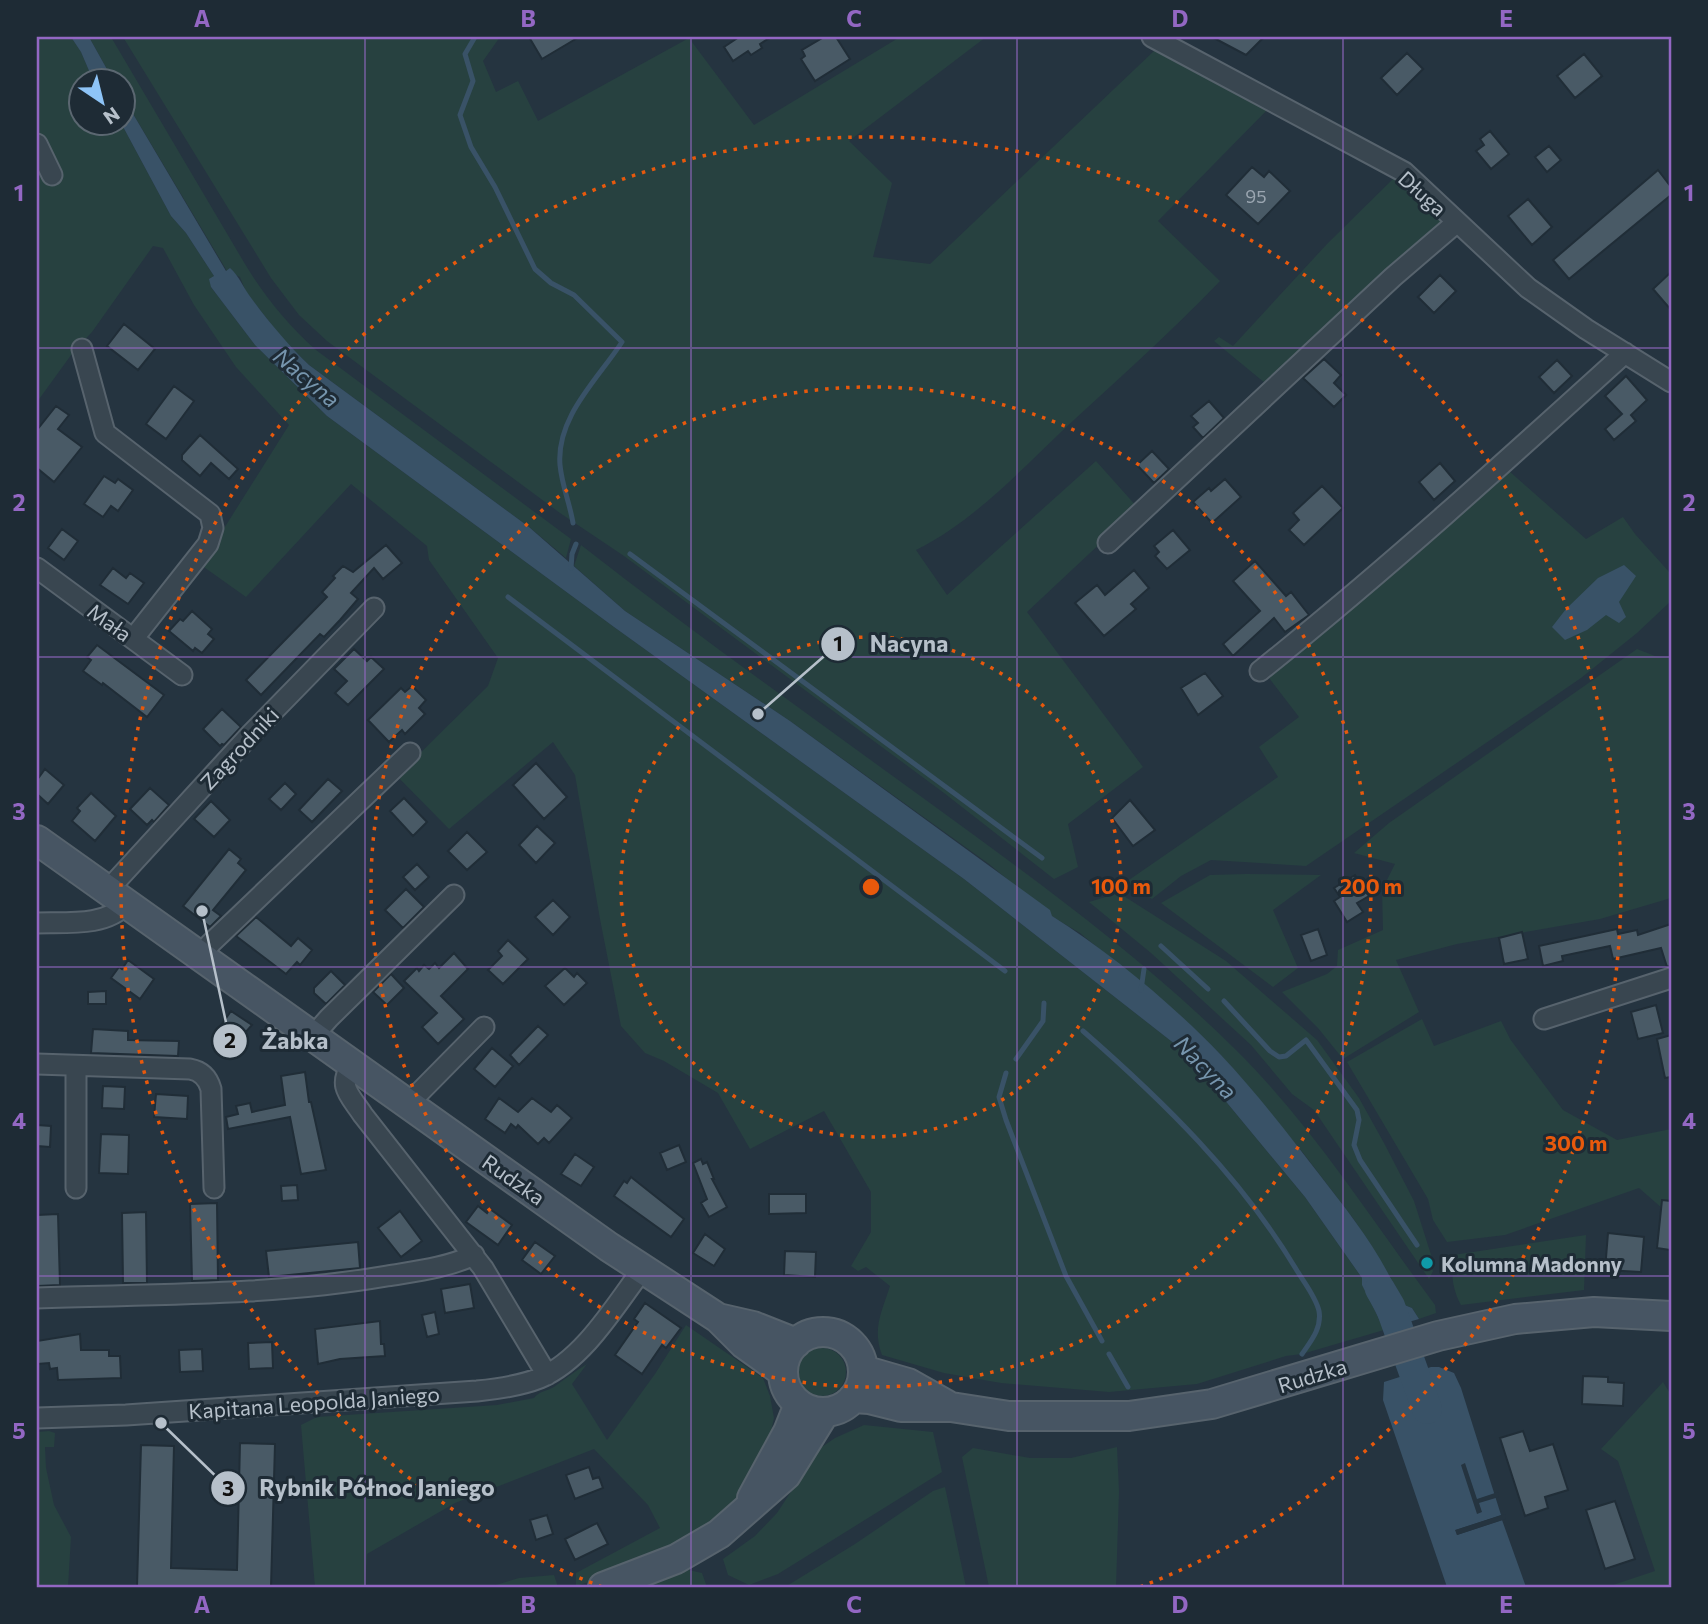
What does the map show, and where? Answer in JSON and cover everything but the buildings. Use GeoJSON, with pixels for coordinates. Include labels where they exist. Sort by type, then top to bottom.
{"type":"FeatureCollection","features":[{"type":"Feature","properties":{"kind":"main road","name":"Rudzka"},"geometry":{"type":"LineString","coordinates":[[37,840],[642,1269],[718,1318],[744,1344],[783,1372]]}},
{"type":"Feature","properties":{"kind":"main road","name":"Rudzka"},"geometry":{"type":"LineString","coordinates":[[853,1398],[901,1407],[951,1407],[1009,1416],[1129,1416],[1174,1411],[1245,1396],[1438,1336],[1515,1319],[1569,1313],[1624,1312],[1671,1316]]}},
{"type":"Feature","properties":{"kind":"main road","name":"Rudzka"},"geometry":{"type":"LineString","coordinates":[[718,1318],[753,1326],[796,1343]]}},
{"type":"Feature","properties":{"kind":"main road"},"geometry":{"type":"LineString","coordinates":[[818,1332],[836,1334],[853,1345],[863,1370],[859,1390],[841,1408],[812,1408],[787,1390],[783,1372],[787,1356],[796,1343],[818,1332]]}},
{"type":"Feature","properties":{"kind":"main road","name":"Rudzka"},"geometry":{"type":"LineString","coordinates":[[863,1370],[908,1383],[951,1407]]}},
{"type":"Feature","properties":{"kind":"main road"},"geometry":{"type":"LineString","coordinates":[[603,1587],[676,1559],[719,1534],[745,1510],[788,1432],[812,1408]]}},
{"type":"Feature","properties":{"kind":"street","name":"Długa"},"geometry":{"type":"LineString","coordinates":[[1152,37],[1404,172],[1505,268],[1549,304],[1671,382]]}},
{"type":"Feature","properties":{"kind":"street"},"geometry":{"type":"LineString","coordinates":[[37,144],[52,175]]}},
{"type":"Feature","properties":{"kind":"street"},"geometry":{"type":"LineString","coordinates":[[1108,543],[1393,277],[1456,223]]}},
{"type":"Feature","properties":{"kind":"street"},"geometry":{"type":"LineString","coordinates":[[82,349],[105,433],[210,514],[213,528],[208,544],[133,639]]}},
{"type":"Feature","properties":{"kind":"street"},"geometry":{"type":"LineString","coordinates":[[1260,671],[1323,621],[1504,464],[1625,353]]}},
{"type":"Feature","properties":{"kind":"street","name":"Mała"},"geometry":{"type":"LineString","coordinates":[[37,568],[182,675]]}},
{"type":"Feature","properties":{"kind":"street","name":"Zagrodniki"},"geometry":{"type":"LineString","coordinates":[[117,897],[250,735],[374,608]]}},
{"type":"Feature","properties":{"kind":"street"},"geometry":{"type":"LineString","coordinates":[[200,956],[410,753]]}},
{"type":"Feature","properties":{"kind":"street"},"geometry":{"type":"LineString","coordinates":[[313,1036],[454,895]]}},
{"type":"Feature","properties":{"kind":"street"},"geometry":{"type":"LineString","coordinates":[[37,923],[107,918],[117,913],[117,897]]}},
{"type":"Feature","properties":{"kind":"street"},"geometry":{"type":"LineString","coordinates":[[1544,1019],[1671,978]]}},
{"type":"Feature","properties":{"kind":"street"},"geometry":{"type":"LineString","coordinates":[[408,1104],[484,1027]]}},
{"type":"Feature","properties":{"kind":"street"},"geometry":{"type":"LineString","coordinates":[[352,1064],[344,1078],[346,1090],[474,1255],[547,1375]]}},
{"type":"Feature","properties":{"kind":"street"},"geometry":{"type":"LineString","coordinates":[[37,1065],[190,1069],[204,1076],[211,1089],[214,1188]]}},
{"type":"Feature","properties":{"kind":"street"},"geometry":{"type":"LineString","coordinates":[[76,1066],[76,1188]]}},
{"type":"Feature","properties":{"kind":"street"},"geometry":{"type":"LineString","coordinates":[[37,1298],[283,1290],[453,1265],[474,1255]]}},
{"type":"Feature","properties":{"kind":"street","name":"Kapitana Leopolda Janiego"},"geometry":{"type":"LineString","coordinates":[[37,1418],[117,1416],[477,1391],[515,1386],[547,1375],[575,1354],[642,1269]]}},
{"type":"Feature","properties":{"kind":"green space"},"geometry":{"type":"Polygon","coordinates":[[[37,37],[71,37],[87,66],[66,66],[66,136],[128,136],[171,216],[186,233],[214,276],[211,287],[255,345],[327,416],[964,879],[1185,1052],[1305,1197],[1362,1278],[1384,1330],[1302,1354],[1286,1356],[1197,1384],[1109,1392],[1001,1383],[944,1373],[882,1355],[878,1328],[890,1286],[866,1267],[858,1271],[851,1266],[871,1232],[871,1192],[824,1111],[750,1149],[718,1093],[664,1061],[645,1053],[621,1026],[575,775],[553,742],[449,829],[397,776],[488,686],[498,658],[429,560],[427,546],[351,484],[246,597],[201,565],[289,425],[236,367],[194,305],[163,248],[153,246],[92,332],[74,351],[37,402],[37,37]]]}},
{"type":"Feature","properties":{"kind":"green space"},"geometry":{"type":"Polygon","coordinates":[[[89,37],[111,37],[128,66],[105,66],[89,37]]]}},
{"type":"Feature","properties":{"kind":"green space"},"geometry":{"type":"Polygon","coordinates":[[[123,37],[500,37],[483,61],[496,92],[518,81],[538,121],[689,38],[754,125],[900,37],[986,37],[849,141],[892,183],[873,257],[930,264],[1155,50],[1270,107],[1158,221],[1220,281],[993,497],[956,526],[916,550],[947,595],[1096,461],[1138,508],[1027,612],[1143,767],[1068,824],[1078,867],[1054,879],[944,793],[624,556],[560,513],[327,341],[299,315],[271,278],[123,37]]]}},
{"type":"Feature","properties":{"kind":"green space"},"geometry":{"type":"Polygon","coordinates":[[[136,79],[245,264],[286,320],[316,350],[571,539],[566,558],[529,527],[309,365],[286,343],[246,292],[240,277],[227,271],[136,119],[136,79]]]}},
{"type":"Feature","properties":{"kind":"green space"},"geometry":{"type":"Polygon","coordinates":[[[1394,178],[1442,221],[1438,229],[1271,388],[1214,341],[1219,337],[1233,346],[1327,244],[1394,178]]]}},
{"type":"Feature","properties":{"kind":"green space"},"geometry":{"type":"Polygon","coordinates":[[[1509,471],[1586,539],[1623,517],[1671,574],[1671,601],[1637,633],[1581,678],[1306,866],[1211,860],[1181,876],[1152,899],[1126,882],[1278,777],[1259,747],[1299,717],[1266,674],[1509,471]]]}},
{"type":"Feature","properties":{"kind":"green space"},"geometry":{"type":"Polygon","coordinates":[[[581,545],[1049,891],[1126,951],[1200,1016],[1236,1050],[1290,1109],[1340,1173],[1435,1305],[1436,1313],[1419,1319],[1412,1308],[1402,1304],[1396,1287],[1355,1221],[1304,1154],[1219,1053],[1175,1012],[1080,933],[1051,916],[989,864],[790,721],[625,611],[574,566],[581,545]]]}},
{"type":"Feature","properties":{"kind":"green space"},"geometry":{"type":"Polygon","coordinates":[[[1637,649],[1655,656],[1671,658],[1671,898],[1600,919],[1457,944],[1396,960],[1419,1012],[1343,1059],[1318,1028],[1282,992],[1327,974],[1337,966],[1338,950],[1383,930],[1382,890],[1395,864],[1354,853],[1389,823],[1637,649]]]}},
{"type":"Feature","properties":{"kind":"green space"},"geometry":{"type":"Polygon","coordinates":[[[1210,875],[1321,875],[1273,910],[1298,968],[1273,987],[1161,903],[1210,875]]]}},
{"type":"Feature","properties":{"kind":"green space"},"geometry":{"type":"Polygon","coordinates":[[[1119,893],[1226,961],[1317,1040],[1359,1098],[1414,1201],[1433,1261],[1430,1263],[1433,1271],[1429,1279],[1314,1110],[1292,1094],[1251,1045],[1151,953],[1089,902],[1119,893]]]}},
{"type":"Feature","properties":{"kind":"green space"},"geometry":{"type":"Polygon","coordinates":[[[1422,1019],[1434,1046],[1501,1021],[1510,1039],[1563,1110],[1617,1140],[1671,1129],[1671,1216],[1639,1188],[1505,1235],[1447,1242],[1433,1220],[1428,1199],[1347,1062],[1422,1019]]]}},
{"type":"Feature","properties":{"kind":"green space"},"geometry":{"type":"Polygon","coordinates":[[[1586,1235],[1584,1290],[1461,1305],[1453,1281],[1453,1255],[1586,1235]]]}},
{"type":"Feature","properties":{"kind":"green space"},"geometry":{"type":"Polygon","coordinates":[[[686,1325],[763,1378],[774,1418],[770,1436],[777,1441],[737,1499],[702,1530],[642,1563],[576,1586],[576,1573],[660,1528],[648,1505],[594,1449],[455,1503],[367,1554],[365,1587],[315,1587],[301,1425],[317,1417],[497,1405],[534,1398],[587,1364],[572,1384],[607,1440],[655,1374],[686,1325]]]}},
{"type":"Feature","properties":{"kind":"green space"},"geometry":{"type":"Polygon","coordinates":[[[822,1348],[831,1349],[839,1355],[845,1363],[845,1381],[839,1389],[831,1395],[822,1396],[813,1395],[805,1389],[799,1381],[798,1372],[799,1363],[805,1355],[813,1349],[822,1348]]]}},
{"type":"Feature","properties":{"kind":"green space"},"geometry":{"type":"Polygon","coordinates":[[[1663,1382],[1671,1395],[1671,1587],[1607,1587],[1655,1571],[1618,1461],[1601,1449],[1663,1382]]]}},
{"type":"Feature","properties":{"kind":"green space"},"geometry":{"type":"Polygon","coordinates":[[[864,1425],[933,1432],[942,1472],[778,1574],[749,1585],[728,1575],[723,1559],[755,1536],[777,1513],[819,1449],[835,1438],[864,1425]]]}},
{"type":"Feature","properties":{"kind":"green space"},"geometry":{"type":"Polygon","coordinates":[[[37,1432],[55,1433],[54,1447],[45,1447],[46,1468],[54,1505],[71,1537],[68,1587],[37,1587],[37,1432]]]}},
{"type":"Feature","properties":{"kind":"green space"},"geometry":{"type":"Polygon","coordinates":[[[1117,1447],[1119,1491],[1116,1587],[989,1587],[962,1457],[973,1448],[1030,1458],[1071,1458],[1117,1447]]]}},
{"type":"Feature","properties":{"kind":"green space"},"geometry":{"type":"Polygon","coordinates":[[[945,1487],[966,1587],[785,1587],[933,1491],[945,1487]]]}},
{"type":"Feature","properties":{"kind":"green space"},"geometry":{"type":"Polygon","coordinates":[[[684,1569],[702,1573],[707,1587],[641,1587],[684,1569]]]}},
{"type":"Feature","properties":{"kind":"green space"},"geometry":{"type":"Polygon","coordinates":[[[554,1575],[558,1587],[489,1587],[519,1578],[554,1575]]]}},
{"type":"Feature","properties":{"kind":"water"},"geometry":{"type":"Polygon","coordinates":[[[71,37],[89,37],[105,66],[87,66],[71,37]]]}},
{"type":"Feature","properties":{"kind":"water"},"geometry":{"type":"Polygon","coordinates":[[[136,119],[226,271],[230,268],[233,271],[270,323],[309,365],[529,527],[625,611],[790,721],[1050,910],[1052,916],[1097,946],[1161,998],[1221,1055],[1272,1113],[1365,1236],[1386,1269],[1402,1304],[1412,1308],[1419,1319],[1384,1329],[1362,1285],[1362,1278],[1305,1197],[1185,1052],[964,879],[327,416],[255,345],[211,287],[209,279],[214,276],[186,233],[171,216],[128,136],[136,136],[136,119]]]}},
{"type":"Feature","properties":{"kind":"water"},"geometry":{"type":"Polygon","coordinates":[[[1624,565],[1636,576],[1619,602],[1626,617],[1619,623],[1606,615],[1587,630],[1565,640],[1552,627],[1566,609],[1598,578],[1624,565]]]}},
{"type":"Feature","properties":{"kind":"water"},"geometry":{"type":"Polygon","coordinates":[[[1431,1367],[1454,1373],[1501,1515],[1456,1530],[1457,1535],[1502,1520],[1526,1587],[1447,1587],[1383,1400],[1384,1382],[1431,1367]]]}},
{"type":"Feature","properties":{"kind":"pier"},"geometry":{"type":"Polygon","coordinates":[[[1465,1463],[1477,1499],[1498,1492],[1499,1497],[1479,1503],[1482,1512],[1477,1514],[1461,1465],[1465,1463]]]}},
{"type":"Feature","properties":{"kind":"pier"},"geometry":{"type":"Polygon","coordinates":[[[1505,1514],[1506,1519],[1457,1535],[1455,1530],[1505,1514]]]}},
{"type":"Feature","properties":{"kind":"waterway"},"geometry":{"type":"LineString","coordinates":[[475,37],[465,54],[473,81],[460,115],[471,147],[495,187],[535,269],[551,283],[574,295],[622,342],[580,399],[565,431],[560,465],[573,523]]}},
{"type":"Feature","properties":{"kind":"waterway"},"geometry":{"type":"LineString","coordinates":[[571,568],[576,544]]}},
{"type":"Feature","properties":{"kind":"waterway"},"geometry":{"type":"LineString","coordinates":[[630,554],[1042,858]]}},
{"type":"Feature","properties":{"kind":"waterway"},"geometry":{"type":"LineString","coordinates":[[508,597],[1005,971]]}},
{"type":"Feature","properties":{"kind":"waterway"},"geometry":{"type":"LineString","coordinates":[[1161,946],[1208,989]]}},
{"type":"Feature","properties":{"kind":"waterway"},"geometry":{"type":"LineString","coordinates":[[1141,990],[1144,969]]}},
{"type":"Feature","properties":{"kind":"waterway"},"geometry":{"type":"LineString","coordinates":[[1224,1001],[1270,1051],[1279,1057],[1286,1056],[1306,1040],[1357,1110],[1359,1120],[1354,1145],[1360,1160],[1417,1245]]}},
{"type":"Feature","properties":{"kind":"waterway"},"geometry":{"type":"LineString","coordinates":[[1016,1059],[1043,1021],[1044,1003]]}},
{"type":"Feature","properties":{"kind":"waterway"},"geometry":{"type":"LineString","coordinates":[[1083,1031],[1199,1142],[1226,1172],[1274,1235],[1312,1295],[1319,1311],[1317,1329],[1302,1354]]}},
{"type":"Feature","properties":{"kind":"waterway"},"geometry":{"type":"LineString","coordinates":[[1006,1073],[999,1097],[1006,1120],[1066,1276],[1102,1341]]}},
{"type":"Feature","properties":{"kind":"waterway","name":"Nacyna"},"geometry":{"type":"LineString","coordinates":[[1380,1289],[1390,1306],[1427,1409]]}},
{"type":"Feature","properties":{"kind":"waterway"},"geometry":{"type":"LineString","coordinates":[[1109,1354],[1128,1387]]}},
{"type":"Feature","properties":{"kind":"place","name":"Nacyna"},"geometry":{"type":"Point","coordinates":[758,714]}},
{"type":"Feature","properties":{"kind":"place","name":"Żabka"},"geometry":{"type":"Point","coordinates":[202,911]}},
{"type":"Feature","properties":{"kind":"place","name":"Kolumna Madonny"},"geometry":{"type":"Point","coordinates":[1427,1263]}},
{"type":"Feature","properties":{"kind":"place","name":"Rybnik Północ Janiego"},"geometry":{"type":"Point","coordinates":[161,1423]}}]}
